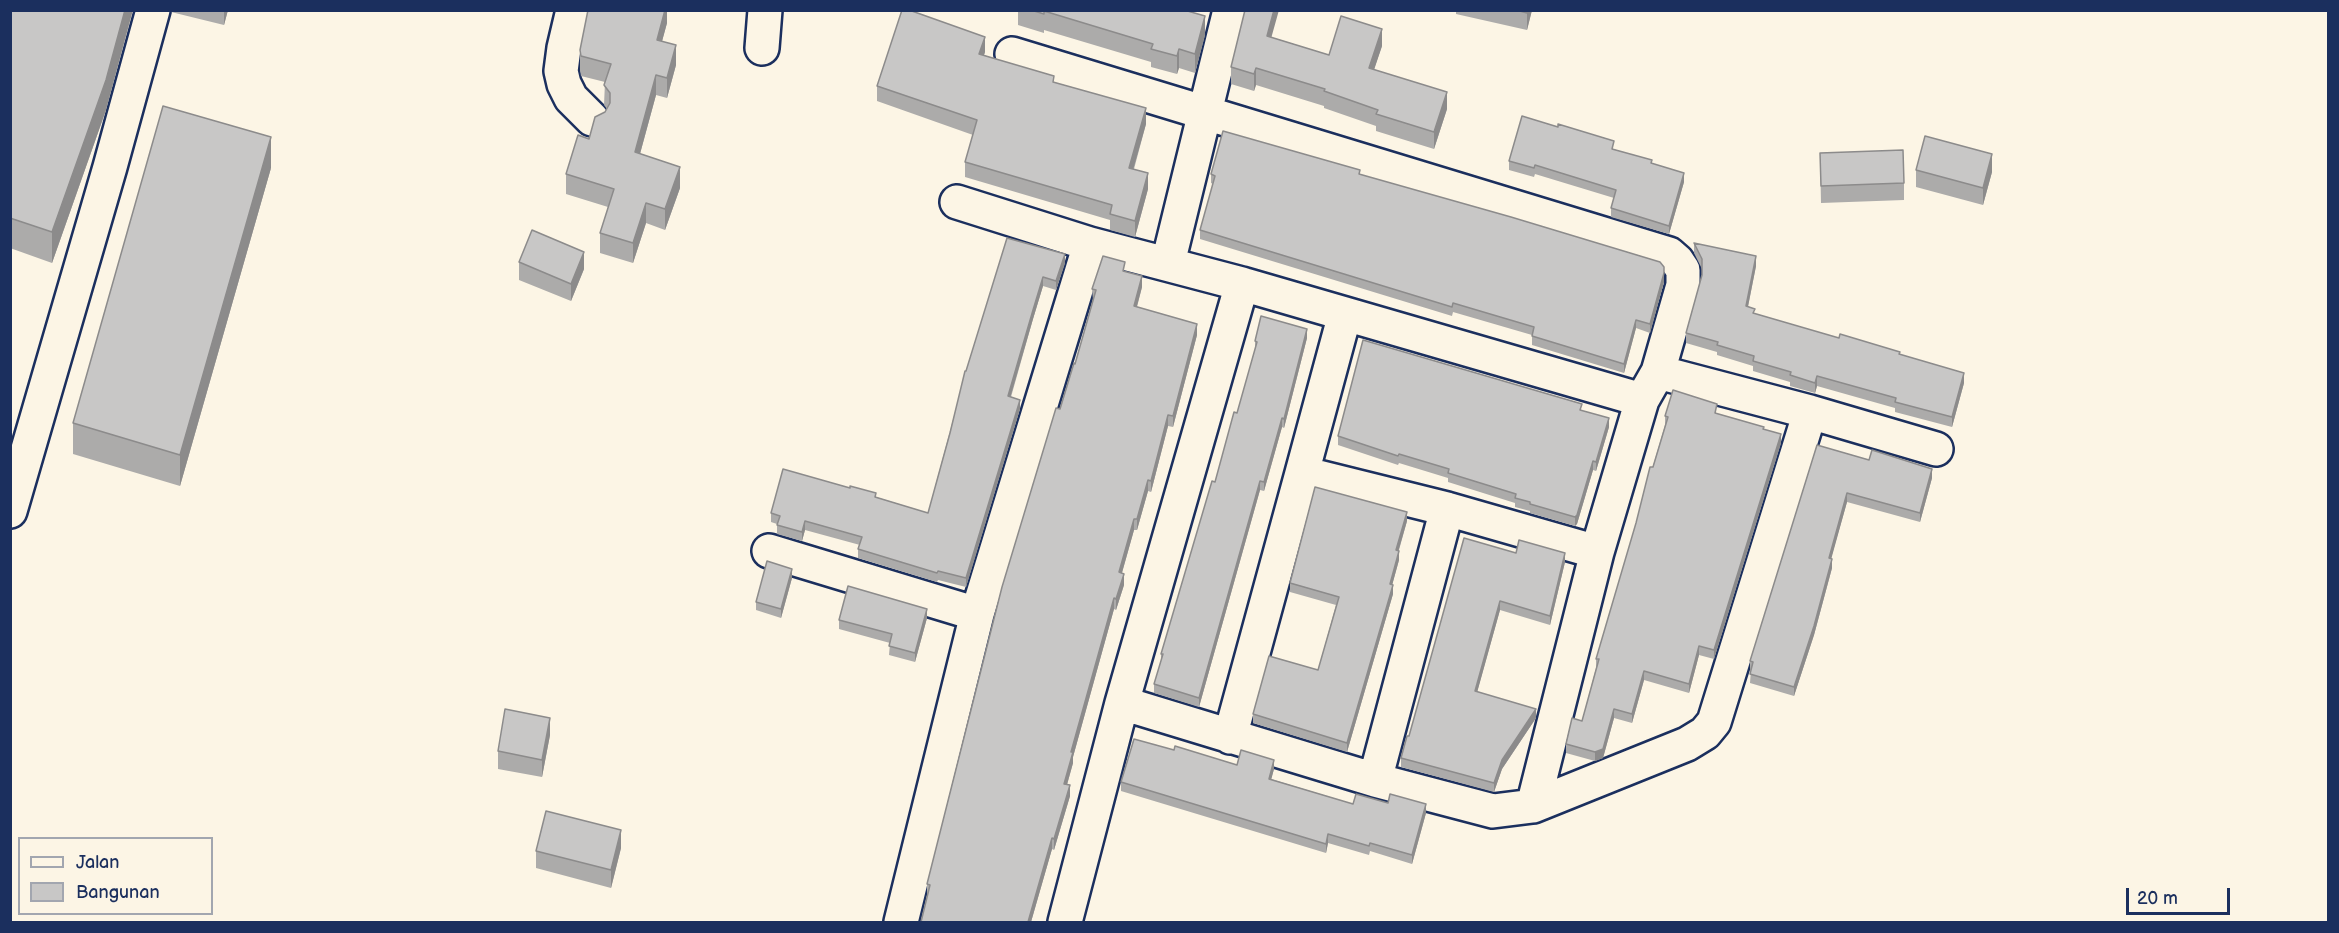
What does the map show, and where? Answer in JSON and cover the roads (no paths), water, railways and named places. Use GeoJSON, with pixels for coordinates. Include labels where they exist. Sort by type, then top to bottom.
{"type":"FeatureCollection","features":[{"type":"Feature","properties":{"kind":"street"},"geometry":{"type":"LineString","coordinates":[[10,511],[153,10]]}},
{"type":"Feature","properties":{"kind":"street"},"geometry":{"type":"LineString","coordinates":[[573,10],[561,71],[571,98],[592,119]]}},
{"type":"Feature","properties":{"kind":"street"},"geometry":{"type":"LineString","coordinates":[[762,48],[765,10]]}},
{"type":"Feature","properties":{"kind":"street"},"geometry":{"type":"LineString","coordinates":[[1168,263],[1230,10]]}},
{"type":"Feature","properties":{"kind":"street"},"geometry":{"type":"LineString","coordinates":[[1012,54],[1669,254],[1677,261],[1683,270],[1683,285],[1658,372],[1642,400],[1597,552],[1533,806]]}},
{"type":"Feature","properties":{"kind":"street"},"geometry":{"type":"LineString","coordinates":[[957,202],[1090,244],[1168,263],[1642,400]]}},
{"type":"Feature","properties":{"kind":"street"},"geometry":{"type":"LineString","coordinates":[[901,922],[977,614],[1090,244]]}},
{"type":"Feature","properties":{"kind":"street"},"geometry":{"type":"LineString","coordinates":[[1065,922],[1122,704],[1242,284]]}},
{"type":"Feature","properties":{"kind":"street"},"geometry":{"type":"LineString","coordinates":[[1230,737],[1345,314]]}},
{"type":"Feature","properties":{"kind":"street"},"geometry":{"type":"LineString","coordinates":[[1658,372],[1936,448]]}},
{"type":"Feature","properties":{"kind":"street"},"geometry":{"type":"LineString","coordinates":[[1122,704],[1375,780],[1493,811],[1533,806],[1687,744],[1705,733],[1714,722],[1810,412]]}},
{"type":"Feature","properties":{"kind":"street"},"geometry":{"type":"LineString","coordinates":[[1302,473],[1447,509],[1597,552]]}},
{"type":"Feature","properties":{"kind":"street"},"geometry":{"type":"LineString","coordinates":[[1375,780],[1447,509]]}},
{"type":"Feature","properties":{"kind":"street"},"geometry":{"type":"LineString","coordinates":[[769,551],[977,614]]}}]}
